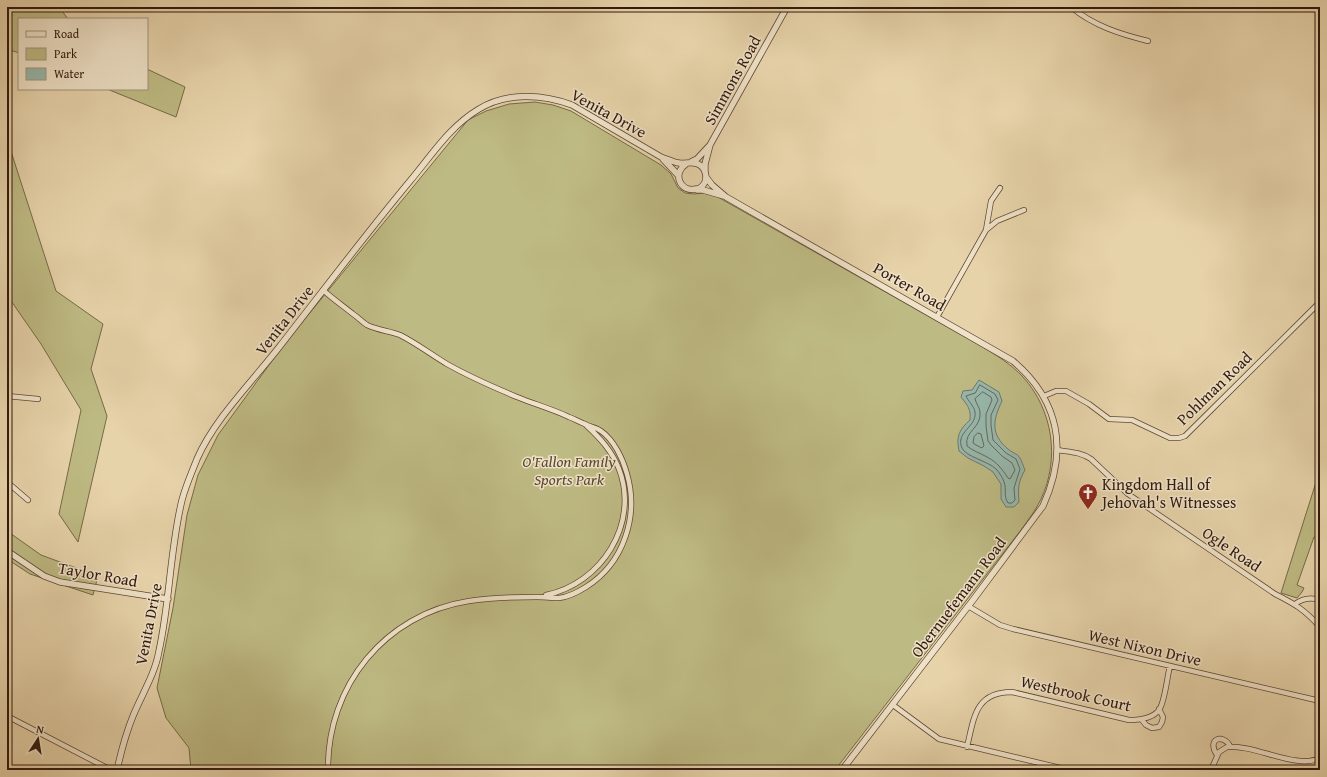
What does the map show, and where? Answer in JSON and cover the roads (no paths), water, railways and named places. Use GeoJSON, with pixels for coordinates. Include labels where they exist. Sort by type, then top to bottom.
{"type":"FeatureCollection","features":[{"type":"Feature","properties":{"kind":"street","name":"Simmons Road"},"geometry":{"type":"LineString","coordinates":[[706,174],[706,159],[710,145],[787,7]]}},
{"type":"Feature","properties":{"kind":"street"},"geometry":{"type":"LineString","coordinates":[[1071,7],[1095,23],[1128,36],[1148,41]]}},
{"type":"Feature","properties":{"kind":"street","name":"Venita Drive"},"geometry":{"type":"LineString","coordinates":[[116,770],[133,716],[152,674],[159,653],[182,499],[199,455],[212,432],[226,413],[280,347],[383,214],[450,132],[480,108],[494,102],[526,96],[558,100],[572,105],[661,157],[678,175]]}},
{"type":"Feature","properties":{"kind":"street","name":"Simmons Road"},"geometry":{"type":"LineString","coordinates":[[688,163],[697,159],[710,145]]}},
{"type":"Feature","properties":{"kind":"street","name":"Venita Drive"},"geometry":{"type":"LineString","coordinates":[[661,157],[688,163]]}},
{"type":"Feature","properties":{"kind":"street"},"geometry":{"type":"LineString","coordinates":[[688,163],[700,165],[706,174],[703,184],[700,188],[695,190],[690,190],[682,186],[678,175],[680,170],[688,163]]}},
{"type":"Feature","properties":{"kind":"street","name":"Porter Road"},"geometry":{"type":"LineString","coordinates":[[706,174],[712,185],[726,197],[1013,361],[1029,376],[1044,396],[1051,411],[1054,424]]}},
{"type":"Feature","properties":{"kind":"street"},"geometry":{"type":"LineString","coordinates":[[937,317],[986,230],[991,201],[1000,188]]}},
{"type":"Feature","properties":{"kind":"street","name":"Porter Road"},"geometry":{"type":"LineString","coordinates":[[695,190],[703,190],[726,197]]}},
{"type":"Feature","properties":{"kind":"street"},"geometry":{"type":"LineString","coordinates":[[986,230],[997,221],[1024,210]]}},
{"type":"Feature","properties":{"kind":"street"},"geometry":{"type":"LineString","coordinates":[[323,290],[367,325],[399,335],[477,380],[519,398],[571,417],[584,424],[596,434],[604,444],[619,469],[624,492],[622,517],[619,530],[609,552],[591,573],[569,588],[538,597]]}},
{"type":"Feature","properties":{"kind":"street","name":"Pohlman Road"},"geometry":{"type":"LineString","coordinates":[[1044,396],[1056,391],[1066,391],[1089,404],[1109,419],[1132,420],[1170,438],[1185,436],[1320,302]]}},
{"type":"Feature","properties":{"kind":"street"},"geometry":{"type":"LineString","coordinates":[[7,396],[38,399]]}},
{"type":"Feature","properties":{"kind":"street"},"geometry":{"type":"LineString","coordinates":[[328,770],[331,735],[336,712],[355,674],[383,641],[410,621],[440,608],[470,601],[538,597],[559,598],[577,593],[599,578],[612,563],[627,534],[631,508],[631,494],[626,468],[616,448],[602,431],[584,424]]}},
{"type":"Feature","properties":{"kind":"street","name":"Obernuefemann Road"},"geometry":{"type":"LineString","coordinates":[[842,770],[1043,506],[1051,490],[1055,471],[1057,450],[1054,424]]}},
{"type":"Feature","properties":{"kind":"street","name":"Ogle Road"},"geometry":{"type":"LineString","coordinates":[[1057,450],[1085,455],[1091,459],[1128,494],[1275,594],[1295,604],[1320,627]]}},
{"type":"Feature","properties":{"kind":"street"},"geometry":{"type":"LineString","coordinates":[[7,482],[28,500]]}},
{"type":"Feature","properties":{"kind":"street","name":"Taylor Road"},"geometry":{"type":"LineString","coordinates":[[7,551],[44,576],[60,582],[168,599]]}},
{"type":"Feature","properties":{"kind":"street"},"geometry":{"type":"LineString","coordinates":[[1295,604],[1310,598],[1320,600]]}},
{"type":"Feature","properties":{"kind":"street","name":"West Nixon Drive"},"geometry":{"type":"LineString","coordinates":[[968,606],[1000,625],[1013,629],[1320,701]]}},
{"type":"Feature","properties":{"kind":"street","name":"Westbrook Court"},"geometry":{"type":"LineString","coordinates":[[967,747],[978,707],[991,695],[1001,692],[1012,692],[1129,720],[1142,720],[1159,709],[1162,703],[1170,666]]}},
{"type":"Feature","properties":{"kind":"street"},"geometry":{"type":"LineString","coordinates":[[892,704],[939,739],[967,747],[1069,770]]}},
{"type":"Feature","properties":{"kind":"street","name":"Westbrook Court"},"geometry":{"type":"LineString","coordinates":[[1142,720],[1146,725],[1152,728],[1159,727],[1163,717],[1159,709]]}},
{"type":"Feature","properties":{"kind":"street"},"geometry":{"type":"LineString","coordinates":[[7,716],[111,770]]}},
{"type":"Feature","properties":{"kind":"street"},"geometry":{"type":"LineString","coordinates":[[1217,755],[1213,749],[1215,740],[1225,740],[1230,746]]}},
{"type":"Feature","properties":{"kind":"street"},"geometry":{"type":"LineString","coordinates":[[1211,770],[1217,755],[1222,749],[1230,746],[1298,761],[1312,761],[1320,758]]}},
{"type":"Feature","properties":{"kind":"water"},"geometry":{"type":"Polygon","coordinates":[[[979,380],[999,392],[1002,401],[995,421],[998,438],[1009,450],[1019,457],[1025,470],[1019,485],[1019,502],[1014,507],[1006,507],[1001,499],[1001,484],[993,472],[968,458],[959,451],[959,434],[970,420],[970,413],[966,403],[961,397],[963,391],[972,390],[979,380]]]}},
{"type":"Feature","properties":{"kind":"place","name":"Kingdom Hall of Jehovah's Witnesses"},"geometry":{"type":"Point","coordinates":[1088,510]}},
{"type":"Feature","properties":{"kind":"park label","name":"O'Fallon Family Sports Park"},"geometry":{"type":"Point","coordinates":[569,470]}}]}
